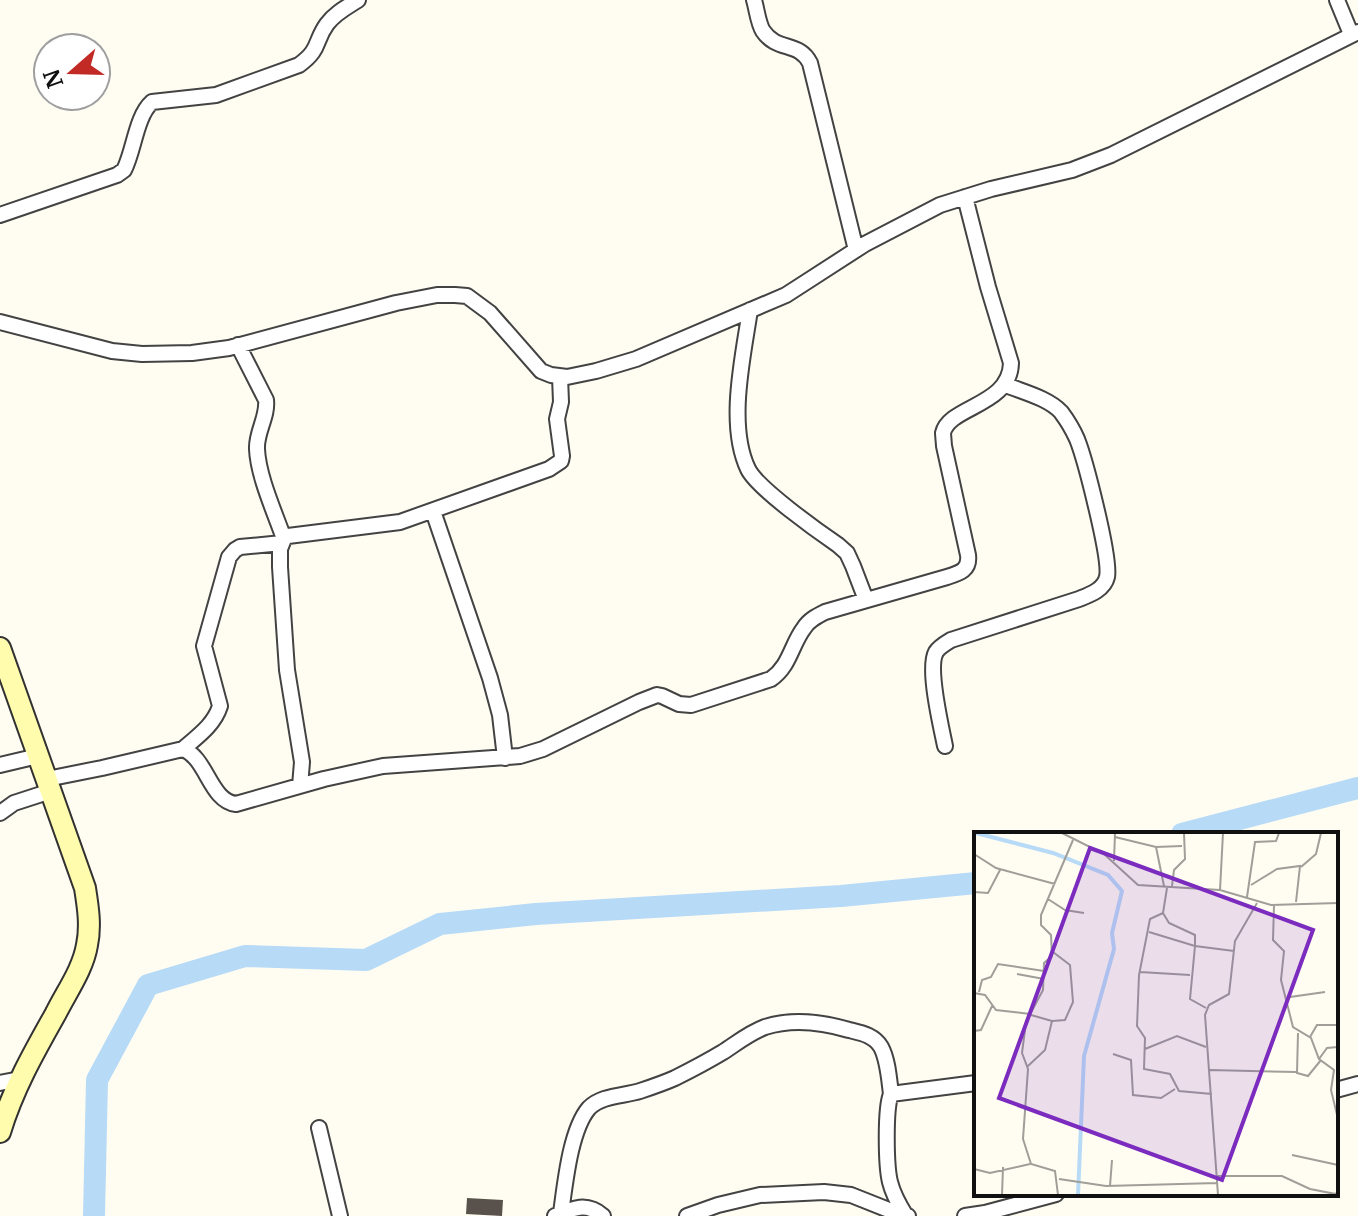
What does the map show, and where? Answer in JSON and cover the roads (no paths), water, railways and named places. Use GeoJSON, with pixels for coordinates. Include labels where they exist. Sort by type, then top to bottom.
{"type":"FeatureCollection","features":[{"type":"Feature","properties":{"kind":"main road"},"geometry":{"type":"LineString","coordinates":[[0,648],[85,888],[89,921],[87,946],[78,971],[10,1081],[7,1109],[0,1132]]}},
{"type":"Feature","properties":{"kind":"street"},"geometry":{"type":"LineString","coordinates":[[0,215],[117,175],[124,170],[141,119],[152,102],[216,95],[299,65],[316,50],[327,24],[358,0]]}},
{"type":"Feature","properties":{"kind":"street"},"geometry":{"type":"LineString","coordinates":[[754,0],[765,35],[774,43],[803,52],[810,63],[856,250]]}},
{"type":"Feature","properties":{"kind":"street"},"geometry":{"type":"LineString","coordinates":[[0,322],[112,351],[192,353],[219,350],[396,303],[437,295],[455,295],[467,296],[490,313],[541,371],[560,377],[596,371],[636,359],[786,295],[856,250],[940,205],[1072,170],[1111,155],[1355,33],[1337,0]]}},
{"type":"Feature","properties":{"kind":"street"},"geometry":{"type":"LineString","coordinates":[[183,749],[192,753],[223,800],[231,804],[399,763],[520,756],[543,749],[657,695],[679,704],[691,705],[771,679],[787,664],[805,625],[815,617],[965,570],[968,555],[943,434],[951,421],[1006,385],[1011,374],[1011,363],[965,197]]}},
{"type":"Feature","properties":{"kind":"street"},"geometry":{"type":"LineString","coordinates":[[750,310],[737,410],[741,444],[748,468],[761,485],[847,553],[866,600]]}},
{"type":"Feature","properties":{"kind":"street"},"geometry":{"type":"LineString","coordinates":[[238,345],[267,407],[256,446],[283,541],[280,567],[287,670],[302,762],[300,786]]}},
{"type":"Feature","properties":{"kind":"street"},"geometry":{"type":"LineString","coordinates":[[0,813],[49,785],[102,768],[183,749],[210,725],[220,706],[204,646],[229,557],[235,550],[283,541],[288,536],[400,522],[549,469],[561,461],[563,453],[557,419],[561,402],[560,377]]}},
{"type":"Feature","properties":{"kind":"street"},"geometry":{"type":"LineString","coordinates":[[945,746],[932,667],[941,646],[951,640],[1079,599],[1098,591],[1107,578],[1105,551],[1076,437],[1054,406],[1006,385]]}},
{"type":"Feature","properties":{"kind":"street"},"geometry":{"type":"LineString","coordinates":[[433,511],[490,678],[500,715],[505,758]]}},
{"type":"Feature","properties":{"kind":"street"},"geometry":{"type":"LineString","coordinates":[[0,765],[38,756]]}},
{"type":"Feature","properties":{"kind":"street"},"geometry":{"type":"LineString","coordinates":[[558,1215],[576,1133],[594,1104],[673,1079],[764,1028],[808,1021],[869,1036],[881,1047],[891,1094],[888,1105],[889,1175],[903,1216]]}},
{"type":"Feature","properties":{"kind":"street"},"geometry":{"type":"LineString","coordinates":[[891,1094],[974,1083]]}},
{"type":"Feature","properties":{"kind":"street"},"geometry":{"type":"LineString","coordinates":[[1338,1089],[1358,1084]]}},
{"type":"Feature","properties":{"kind":"street"},"geometry":{"type":"LineString","coordinates":[[319,1128],[340,1216]]}},
{"type":"Feature","properties":{"kind":"street"},"geometry":{"type":"LineString","coordinates":[[687,1216],[760,1195],[839,1193],[903,1216]]}},
{"type":"Feature","properties":{"kind":"street"},"geometry":{"type":"LineString","coordinates":[[965,1216],[1049,1196]]}},
{"type":"Feature","properties":{"kind":"street"},"geometry":{"type":"LineString","coordinates":[[558,1215],[584,1206],[603,1216]]}},
{"type":"Feature","properties":{"kind":"waterway"},"geometry":{"type":"LineString","coordinates":[[1190,832],[1358,788]]}},
{"type":"Feature","properties":{"kind":"waterway"},"geometry":{"type":"LineString","coordinates":[[94,1216],[97,1080],[148,985],[245,956],[366,960],[440,924],[536,914],[841,896],[974,883]]}}]}
